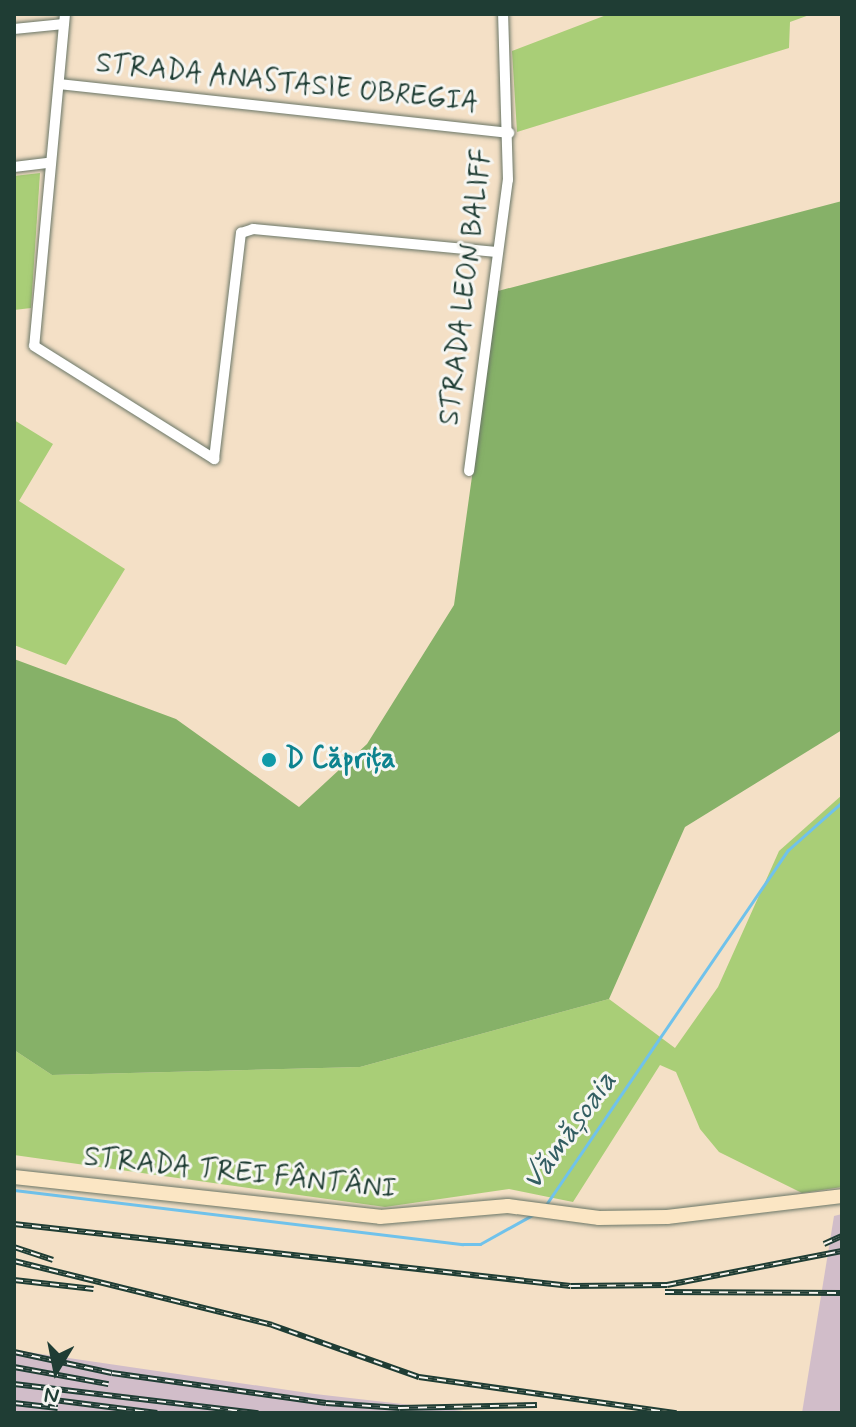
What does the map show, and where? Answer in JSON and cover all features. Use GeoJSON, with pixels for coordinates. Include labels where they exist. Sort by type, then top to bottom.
{"type":"FeatureCollection","features":[{"type":"Feature","properties":{"kind":"main road","name":"STRADA TREI FÂNTÂNI"},"geometry":{"type":"LineString","coordinates":[[14,1177],[347,1216],[401,1217],[482,1207],[545,1213],[667,1217],[842,1196]]}},
{"type":"Feature","properties":{"kind":"street","name":"STRADA LEON BALIFF"},"geometry":{"type":"LineString","coordinates":[[469,471],[509,133],[503,14]]}},
{"type":"Feature","properties":{"kind":"street"},"geometry":{"type":"LineString","coordinates":[[14,29],[64,19],[34,346],[214,459],[241,233],[253,229],[497,252]]}},
{"type":"Feature","properties":{"kind":"street","name":"STRADA ANASTASIE OBREGIA"},"geometry":{"type":"LineString","coordinates":[[59,84],[509,133]]}},
{"type":"Feature","properties":{"kind":"street"},"geometry":{"type":"LineString","coordinates":[[14,167],[49,163]]}},
{"type":"Feature","properties":{"kind":"shaded area"},"geometry":{"type":"Polygon","coordinates":[[[842,1214],[842,1413],[802,1413],[834,1216],[842,1214]]]}},
{"type":"Feature","properties":{"kind":"shaded area"},"geometry":{"type":"Polygon","coordinates":[[[14,1350],[315,1394],[481,1413],[14,1413],[14,1350]]]}},
{"type":"Feature","properties":{"kind":"green space"},"geometry":{"type":"Polygon","coordinates":[[[609,14],[812,14],[790,22],[789,48],[517,132],[512,51],[609,14]]]}},
{"type":"Feature","properties":{"kind":"green space"},"geometry":{"type":"Polygon","coordinates":[[[40,173],[31,308],[14,310],[14,176],[40,173]]]}},
{"type":"Feature","properties":{"kind":"green space"},"geometry":{"type":"Polygon","coordinates":[[[842,201],[842,730],[685,827],[609,999],[360,1067],[52,1075],[14,1050],[14,659],[176,719],[299,807],[367,744],[454,605],[498,291],[842,201]]]}},
{"type":"Feature","properties":{"kind":"green space"},"geometry":{"type":"Polygon","coordinates":[[[14,420],[53,444],[19,501],[125,569],[66,665],[14,645],[14,420]]]}},
{"type":"Feature","properties":{"kind":"green space"},"geometry":{"type":"Polygon","coordinates":[[[842,795],[842,1187],[802,1193],[719,1152],[700,1129],[676,1072],[660,1065],[573,1202],[509,1189],[385,1207],[14,1155],[14,1050],[52,1075],[360,1067],[609,999],[675,1048],[718,987],[779,851],[842,795]]]}},
{"type":"Feature","properties":{"kind":"waterway","name":"Vămășoaia"},"geometry":{"type":"LineString","coordinates":[[545,1206],[788,850],[842,802]]}},
{"type":"Feature","properties":{"kind":"waterway","name":"Vămășoaia"},"geometry":{"type":"LineString","coordinates":[[14,1190],[463,1244],[480,1244],[532,1215]]}},
{"type":"Feature","properties":{"kind":"railway"},"geometry":{"type":"LineString","coordinates":[[14,1224],[571,1286],[667,1285],[842,1251]]}},
{"type":"Feature","properties":{"kind":"railway"},"geometry":{"type":"LineString","coordinates":[[824,1244],[842,1236]]}},
{"type":"Feature","properties":{"kind":"railway"},"geometry":{"type":"LineString","coordinates":[[14,1247],[53,1260]]}},
{"type":"Feature","properties":{"kind":"railway"},"geometry":{"type":"LineString","coordinates":[[14,1261],[272,1325],[419,1377],[676,1413]]}},
{"type":"Feature","properties":{"kind":"railway"},"geometry":{"type":"LineString","coordinates":[[14,1280],[93,1289]]}},
{"type":"Feature","properties":{"kind":"railway"},"geometry":{"type":"LineString","coordinates":[[665,1292],[842,1293]]}},
{"type":"Feature","properties":{"kind":"railway"},"geometry":{"type":"LineString","coordinates":[[14,1352],[112,1373],[326,1403],[400,1408],[537,1405]]}},
{"type":"Feature","properties":{"kind":"railway"},"geometry":{"type":"LineString","coordinates":[[14,1367],[108,1384]]}},
{"type":"Feature","properties":{"kind":"railway"},"geometry":{"type":"LineString","coordinates":[[14,1384],[258,1413]]}},
{"type":"Feature","properties":{"kind":"railway"},"geometry":{"type":"LineString","coordinates":[[46,1399],[157,1413]]}},
{"type":"Feature","properties":{"kind":"railway"},"geometry":{"type":"LineString","coordinates":[[14,1403],[58,1408]]}},
{"type":"Feature","properties":{"kind":"place","name":"D Căprița"},"geometry":{"type":"Point","coordinates":[269,760]}}]}
